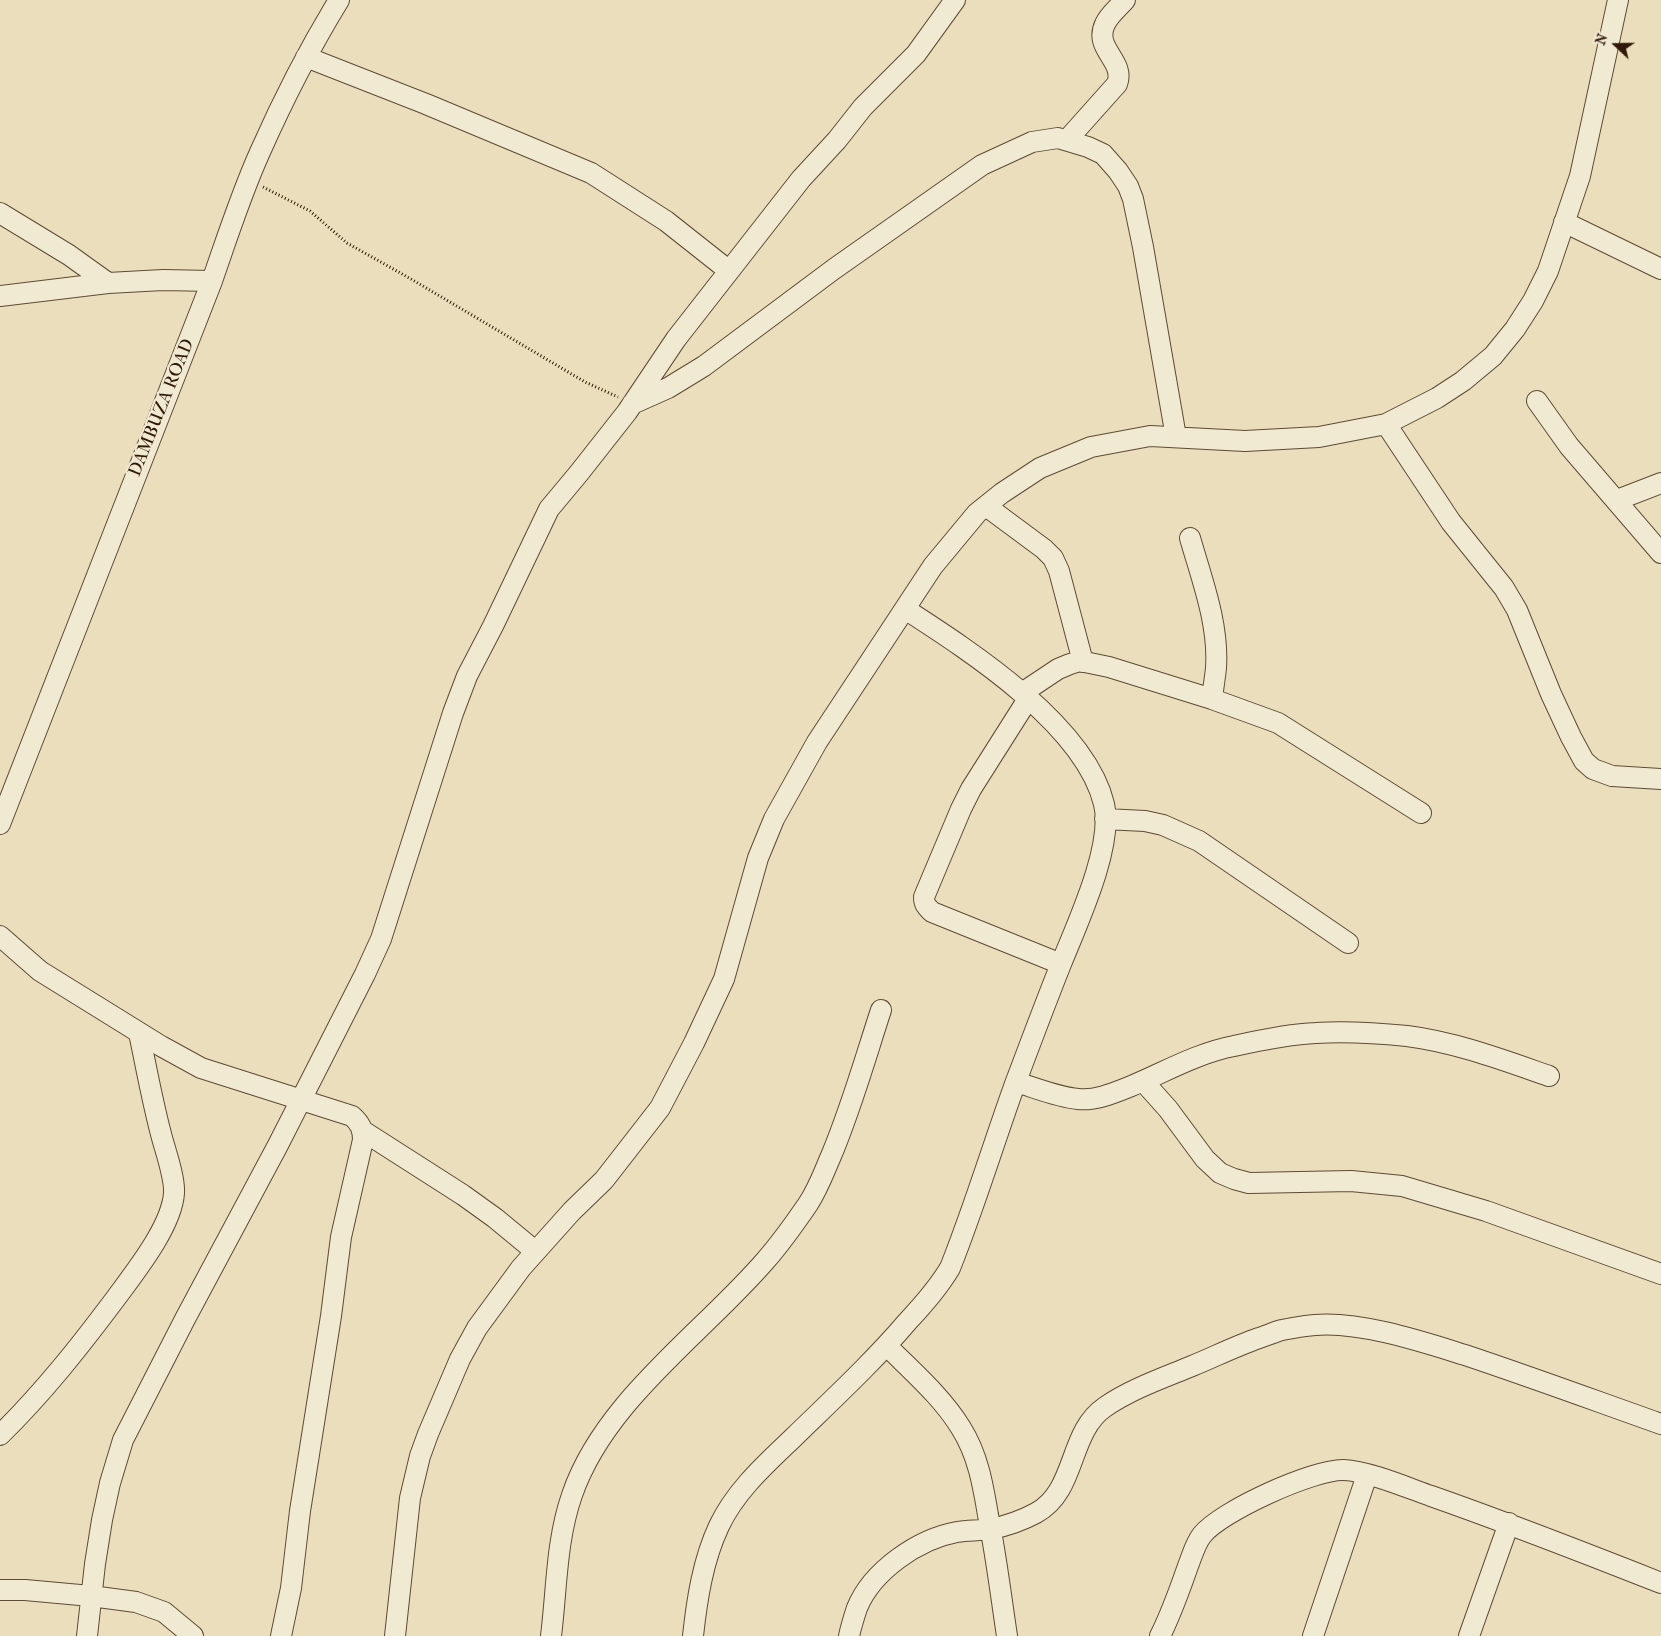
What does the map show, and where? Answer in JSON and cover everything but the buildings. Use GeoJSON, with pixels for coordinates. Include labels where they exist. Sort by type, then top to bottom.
{"type":"FeatureCollection","features":[{"type":"Feature","properties":{"kind":"street","name":"DAMBUZA ROAD"},"geometry":{"type":"LineString","coordinates":[[0,824],[212,281],[259,152],[306,57],[339,0]]}},
{"type":"Feature","properties":{"kind":"street"},"geometry":{"type":"LineString","coordinates":[[87,1636],[102,1520],[110,1483],[123,1440],[301,1100],[381,940],[453,713],[467,676],[493,626],[548,509],[579,473],[632,404],[676,339],[800,179],[863,107],[916,54],[954,0]]}},
{"type":"Feature","properties":{"kind":"street"},"geometry":{"type":"LineString","coordinates":[[1067,140],[1117,84],[1119,72],[1103,44],[1101,36],[1110,16],[1125,0]]}},
{"type":"Feature","properties":{"kind":"street"},"geometry":{"type":"LineString","coordinates":[[395,1636],[410,1498],[420,1456],[460,1359],[477,1328],[498,1297],[535,1251],[604,1180],[660,1108],[694,1043],[724,979],[758,858],[774,819],[817,742],[906,609],[932,566],[977,513],[1002,493],[1040,468],[1091,447],[1150,436],[1245,441],[1319,437],[1386,424],[1437,398],[1493,356],[1515,329],[1533,301],[1548,271],[1580,176],[1618,0]]}},
{"type":"Feature","properties":{"kind":"street"},"geometry":{"type":"LineString","coordinates":[[306,57],[426,104],[591,173],[666,221],[728,270]]}},
{"type":"Feature","properties":{"kind":"street"},"geometry":{"type":"LineString","coordinates":[[632,404],[668,388],[704,366],[834,269],[982,165],[1032,142],[1058,138],[1103,154],[1128,186],[1133,199],[1144,247],[1176,436]]}},
{"type":"Feature","properties":{"kind":"street"},"geometry":{"type":"LineString","coordinates":[[0,213],[69,255],[108,283]]}},
{"type":"Feature","properties":{"kind":"street"},"geometry":{"type":"LineString","coordinates":[[1564,222],[1661,269]]}},
{"type":"Feature","properties":{"kind":"street"},"geometry":{"type":"LineString","coordinates":[[0,296],[108,283],[163,280],[212,281]]}},
{"type":"Feature","properties":{"kind":"street"},"geometry":{"type":"LineString","coordinates":[[1537,401],[1569,446],[1661,553]]}},
{"type":"Feature","properties":{"kind":"street"},"geometry":{"type":"LineString","coordinates":[[1386,424],[1451,522],[1504,588],[1517,610],[1551,694],[1584,761],[1593,769],[1612,776],[1661,779]]}},
{"type":"Feature","properties":{"kind":"street"},"geometry":{"type":"LineString","coordinates":[[1617,500],[1661,483]]}},
{"type":"Feature","properties":{"kind":"street"},"geometry":{"type":"LineString","coordinates":[[986,506],[1044,549],[1053,558],[1059,571],[1083,662]]}},
{"type":"Feature","properties":{"kind":"street"},"geometry":{"type":"LineString","coordinates":[[1190,538],[1211,615],[1216,651],[1212,699]]}},
{"type":"Feature","properties":{"kind":"street"},"geometry":{"type":"LineString","coordinates":[[693,1636],[706,1561],[720,1525],[744,1486],[888,1346],[934,1292],[950,1268],[1016,1082],[1082,913],[1104,843],[1104,805],[1084,759],[1062,731],[1025,696],[978,657],[906,609]]}},
{"type":"Feature","properties":{"kind":"street"},"geometry":{"type":"LineString","coordinates":[[1061,964],[932,912],[924,903],[924,897],[961,809],[988,760],[1025,696],[1058,669],[1070,664],[1083,662],[1109,667],[1278,722],[1421,813]]}},
{"type":"Feature","properties":{"kind":"street"},"geometry":{"type":"LineString","coordinates":[[1105,819],[1163,825],[1199,841],[1348,943]]}},
{"type":"Feature","properties":{"kind":"street"},"geometry":{"type":"LineString","coordinates":[[0,936],[40,971],[139,1033],[201,1068],[352,1116],[359,1123],[363,1131],[363,1140],[340,1237],[331,1316],[300,1511],[291,1588],[281,1636]]}},
{"type":"Feature","properties":{"kind":"street"},"geometry":{"type":"LineString","coordinates":[[551,1636],[562,1526],[573,1492],[589,1458],[610,1425],[639,1389],[766,1261],[809,1202],[843,1128],[881,1010]]}},
{"type":"Feature","properties":{"kind":"street"},"geometry":{"type":"LineString","coordinates":[[0,1435],[22,1414],[78,1348],[142,1262],[160,1234],[171,1206],[174,1193],[173,1180],[159,1129],[139,1033]]}},
{"type":"Feature","properties":{"kind":"street"},"geometry":{"type":"LineString","coordinates":[[1016,1082],[1079,1100],[1111,1094],[1194,1058],[1232,1046],[1315,1033],[1407,1036],[1436,1041],[1496,1058],[1548,1076]]}},
{"type":"Feature","properties":{"kind":"street"},"geometry":{"type":"LineString","coordinates":[[1143,1081],[1168,1109],[1205,1159],[1220,1173],[1234,1179],[1249,1183],[1351,1181],[1402,1186],[1486,1211],[1661,1274]]}},
{"type":"Feature","properties":{"kind":"street"},"geometry":{"type":"LineString","coordinates":[[363,1131],[463,1195],[535,1251]]}},
{"type":"Feature","properties":{"kind":"street"},"geometry":{"type":"LineString","coordinates":[[849,1636],[858,1607],[866,1593],[894,1562],[910,1550],[944,1535],[969,1530],[991,1529],[1027,1518],[1042,1510],[1054,1500],[1063,1483],[1082,1435],[1090,1421],[1102,1408],[1116,1399],[1246,1343],[1281,1330],[1316,1325],[1356,1327],[1421,1341],[1661,1424]]}},
{"type":"Feature","properties":{"kind":"street"},"geometry":{"type":"LineString","coordinates":[[888,1346],[942,1402],[961,1428],[979,1469],[991,1529],[1007,1636]]}},
{"type":"Feature","properties":{"kind":"street"},"geometry":{"type":"LineString","coordinates":[[1160,1636],[1197,1543],[1209,1528],[1252,1500],[1308,1477],[1321,1473],[1345,1470],[1367,1475],[1509,1523],[1661,1583]]}},
{"type":"Feature","properties":{"kind":"street"},"geometry":{"type":"LineString","coordinates":[[1313,1636],[1367,1475]]}},
{"type":"Feature","properties":{"kind":"street"},"geometry":{"type":"LineString","coordinates":[[1469,1636],[1509,1523]]}},
{"type":"Feature","properties":{"kind":"street"},"geometry":{"type":"LineString","coordinates":[[0,1590],[25,1590],[136,1602],[164,1612],[193,1636]]}},
{"type":"Feature","properties":{"kind":"path"},"geometry":{"type":"LineString","coordinates":[[248,180],[310,211],[347,243],[411,278],[586,382],[632,404]]}}]}
